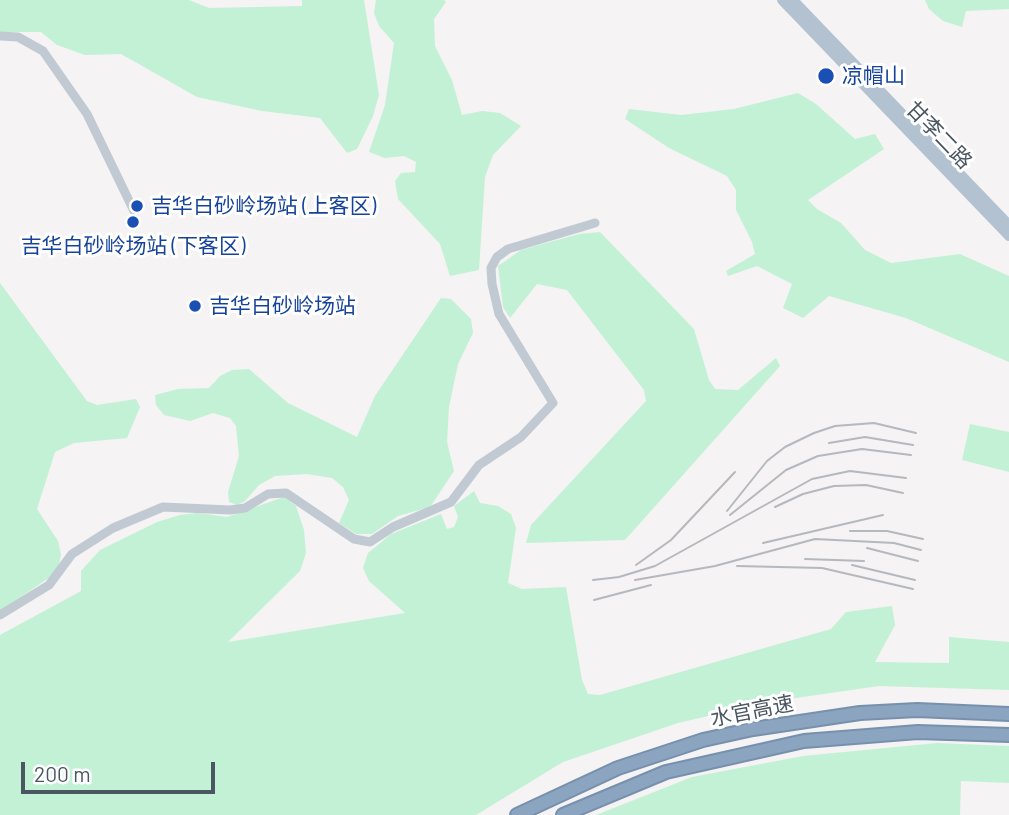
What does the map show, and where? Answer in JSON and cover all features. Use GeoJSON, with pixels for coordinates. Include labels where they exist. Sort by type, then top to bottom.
{"type":"FeatureCollection","features":[{"type":"Feature","properties":{"kind":"highway","name":"水官高速"},"geometry":{"type":"LineString","coordinates":[[517,815],[618,768],[703,740],[753,729],[872,712],[917,710],[1009,714]]}},
{"type":"Feature","properties":{"kind":"highway","name":"水官高速"},"geometry":{"type":"LineString","coordinates":[[563,815],[666,772],[804,741],[918,732],[1009,735]]}},
{"type":"Feature","properties":{"kind":"main road","name":"甘李二路"},"geometry":{"type":"LineString","coordinates":[[782,0],[1009,236]]}},
{"type":"Feature","properties":{"kind":"main road","name":"甘李二路"},"geometry":{"type":"LineString","coordinates":[[793,0],[1009,225]]}},
{"type":"Feature","properties":{"kind":"street"},"geometry":{"type":"LineString","coordinates":[[0,36],[18,37],[43,51],[87,114],[134,211]]}},
{"type":"Feature","properties":{"kind":"street"},"geometry":{"type":"LineString","coordinates":[[0,615],[49,585],[72,554],[113,528],[163,507],[230,510],[245,508],[268,494],[286,493],[354,539],[370,542],[393,527],[451,502],[479,465],[521,437],[552,403],[499,314],[491,268],[497,257],[508,249],[595,223]]}},
{"type":"Feature","properties":{"kind":"green space"},"geometry":{"type":"Polygon","coordinates":[[[0,0],[189,0],[209,8],[302,6],[302,0],[364,0],[379,95],[373,116],[357,149],[347,153],[320,118],[262,111],[197,97],[121,54],[85,55],[57,45],[41,32],[0,32],[0,0]]]}},
{"type":"Feature","properties":{"kind":"green space"},"geometry":{"type":"Polygon","coordinates":[[[376,0],[444,0],[446,2],[434,19],[435,46],[452,80],[462,115],[482,111],[500,113],[521,126],[493,155],[485,177],[479,270],[450,276],[440,244],[398,199],[395,181],[401,173],[415,172],[416,162],[404,156],[385,158],[369,152],[385,105],[394,43],[379,26],[374,13],[376,0]]]}},
{"type":"Feature","properties":{"kind":"green space"},"geometry":{"type":"Polygon","coordinates":[[[925,0],[1009,0],[1009,9],[966,11],[962,27],[943,21],[929,9],[925,0]]]}},
{"type":"Feature","properties":{"kind":"green space"},"geometry":{"type":"Polygon","coordinates":[[[798,93],[816,104],[855,139],[875,134],[884,149],[808,200],[817,209],[841,223],[865,250],[891,263],[960,254],[1009,276],[1009,362],[906,318],[829,296],[803,318],[783,308],[792,284],[757,266],[728,276],[726,271],[755,254],[736,210],[736,190],[727,176],[669,148],[625,119],[629,109],[681,115],[734,109],[798,93]]]}},
{"type":"Feature","properties":{"kind":"green space"},"geometry":{"type":"Polygon","coordinates":[[[600,232],[694,329],[709,380],[715,389],[738,390],[776,358],[780,366],[625,540],[526,543],[531,525],[646,401],[644,390],[567,290],[537,284],[510,318],[503,307],[498,266],[521,250],[579,234],[600,232]]]}},
{"type":"Feature","properties":{"kind":"green space"},"geometry":{"type":"Polygon","coordinates":[[[0,283],[87,401],[97,405],[136,399],[140,407],[127,438],[74,443],[55,452],[37,509],[58,541],[61,554],[59,565],[53,575],[0,611],[0,283]]]}},
{"type":"Feature","properties":{"kind":"green space"},"geometry":{"type":"Polygon","coordinates":[[[441,298],[451,299],[471,319],[473,333],[458,364],[449,407],[447,442],[454,471],[430,507],[398,516],[372,534],[356,534],[339,523],[349,500],[343,487],[332,478],[307,474],[275,476],[259,485],[245,501],[237,505],[229,502],[228,492],[239,456],[236,426],[230,418],[213,413],[190,421],[164,415],[156,405],[155,395],[178,389],[209,388],[220,376],[232,370],[249,369],[288,403],[357,437],[375,396],[441,298]]]}},
{"type":"Feature","properties":{"kind":"green space"},"geometry":{"type":"Polygon","coordinates":[[[970,424],[1009,432],[1009,472],[962,460],[970,424]]]}},
{"type":"Feature","properties":{"kind":"green space"},"geometry":{"type":"Polygon","coordinates":[[[474,491],[480,503],[498,506],[511,514],[516,528],[508,583],[522,589],[566,587],[582,680],[588,694],[600,695],[831,629],[846,612],[892,606],[895,625],[875,662],[949,663],[949,637],[1009,642],[1009,690],[879,686],[768,702],[678,723],[563,762],[476,815],[0,815],[0,635],[81,591],[81,571],[100,550],[157,522],[180,515],[198,513],[227,517],[284,497],[296,506],[304,530],[306,553],[300,571],[228,642],[405,613],[369,581],[363,568],[368,553],[391,534],[441,514],[447,529],[454,527],[458,517],[454,506],[474,491]]]}},
{"type":"Feature","properties":{"kind":"green space"},"geometry":{"type":"Polygon","coordinates":[[[937,743],[1009,746],[1009,783],[961,781],[960,815],[596,815],[692,777],[803,756],[937,743]]]}},
{"type":"Feature","properties":{"kind":"railway"},"geometry":{"type":"LineString","coordinates":[[727,511],[767,461],[785,447],[814,433],[835,426],[874,423],[916,433]]}},
{"type":"Feature","properties":{"kind":"railway"},"geometry":{"type":"LineString","coordinates":[[829,443],[865,437],[913,445]]}},
{"type":"Feature","properties":{"kind":"railway"},"geometry":{"type":"LineString","coordinates":[[730,515],[786,470],[818,456],[862,449],[911,455]]}},
{"type":"Feature","properties":{"kind":"railway"},"geometry":{"type":"LineString","coordinates":[[593,580],[619,577],[655,566],[812,479],[850,471],[906,478]]}},
{"type":"Feature","properties":{"kind":"railway"},"geometry":{"type":"LineString","coordinates":[[636,565],[671,540],[735,472]]}},
{"type":"Feature","properties":{"kind":"railway"},"geometry":{"type":"LineString","coordinates":[[775,507],[803,494],[834,486],[866,485],[903,493]]}},
{"type":"Feature","properties":{"kind":"railway"},"geometry":{"type":"LineString","coordinates":[[763,543],[883,515]]}},
{"type":"Feature","properties":{"kind":"railway"},"geometry":{"type":"LineString","coordinates":[[850,531],[887,531],[923,539]]}},
{"type":"Feature","properties":{"kind":"railway"},"geometry":{"type":"LineString","coordinates":[[635,580],[715,566],[815,539],[894,543],[921,550]]}},
{"type":"Feature","properties":{"kind":"railway"},"geometry":{"type":"LineString","coordinates":[[867,548],[918,561]]}},
{"type":"Feature","properties":{"kind":"railway"},"geometry":{"type":"LineString","coordinates":[[805,559],[864,561]]}},
{"type":"Feature","properties":{"kind":"railway"},"geometry":{"type":"LineString","coordinates":[[852,565],[915,580]]}},
{"type":"Feature","properties":{"kind":"railway"},"geometry":{"type":"LineString","coordinates":[[737,566],[822,568],[913,589]]}},
{"type":"Feature","properties":{"kind":"railway"},"geometry":{"type":"LineString","coordinates":[[594,600],[651,585]]}},
{"type":"Feature","properties":{"kind":"place","name":"凉帽山"},"geometry":{"type":"Point","coordinates":[826,76]}},
{"type":"Feature","properties":{"kind":"place","name":"吉华白砂岭场站 (上客区)"},"geometry":{"type":"Point","coordinates":[137,206]}},
{"type":"Feature","properties":{"kind":"place","name":"吉华白砂岭场站 (下客区)"},"geometry":{"type":"Point","coordinates":[133,222]}},
{"type":"Feature","properties":{"kind":"place","name":"吉华白砂岭场站"},"geometry":{"type":"Point","coordinates":[195,306]}}]}
